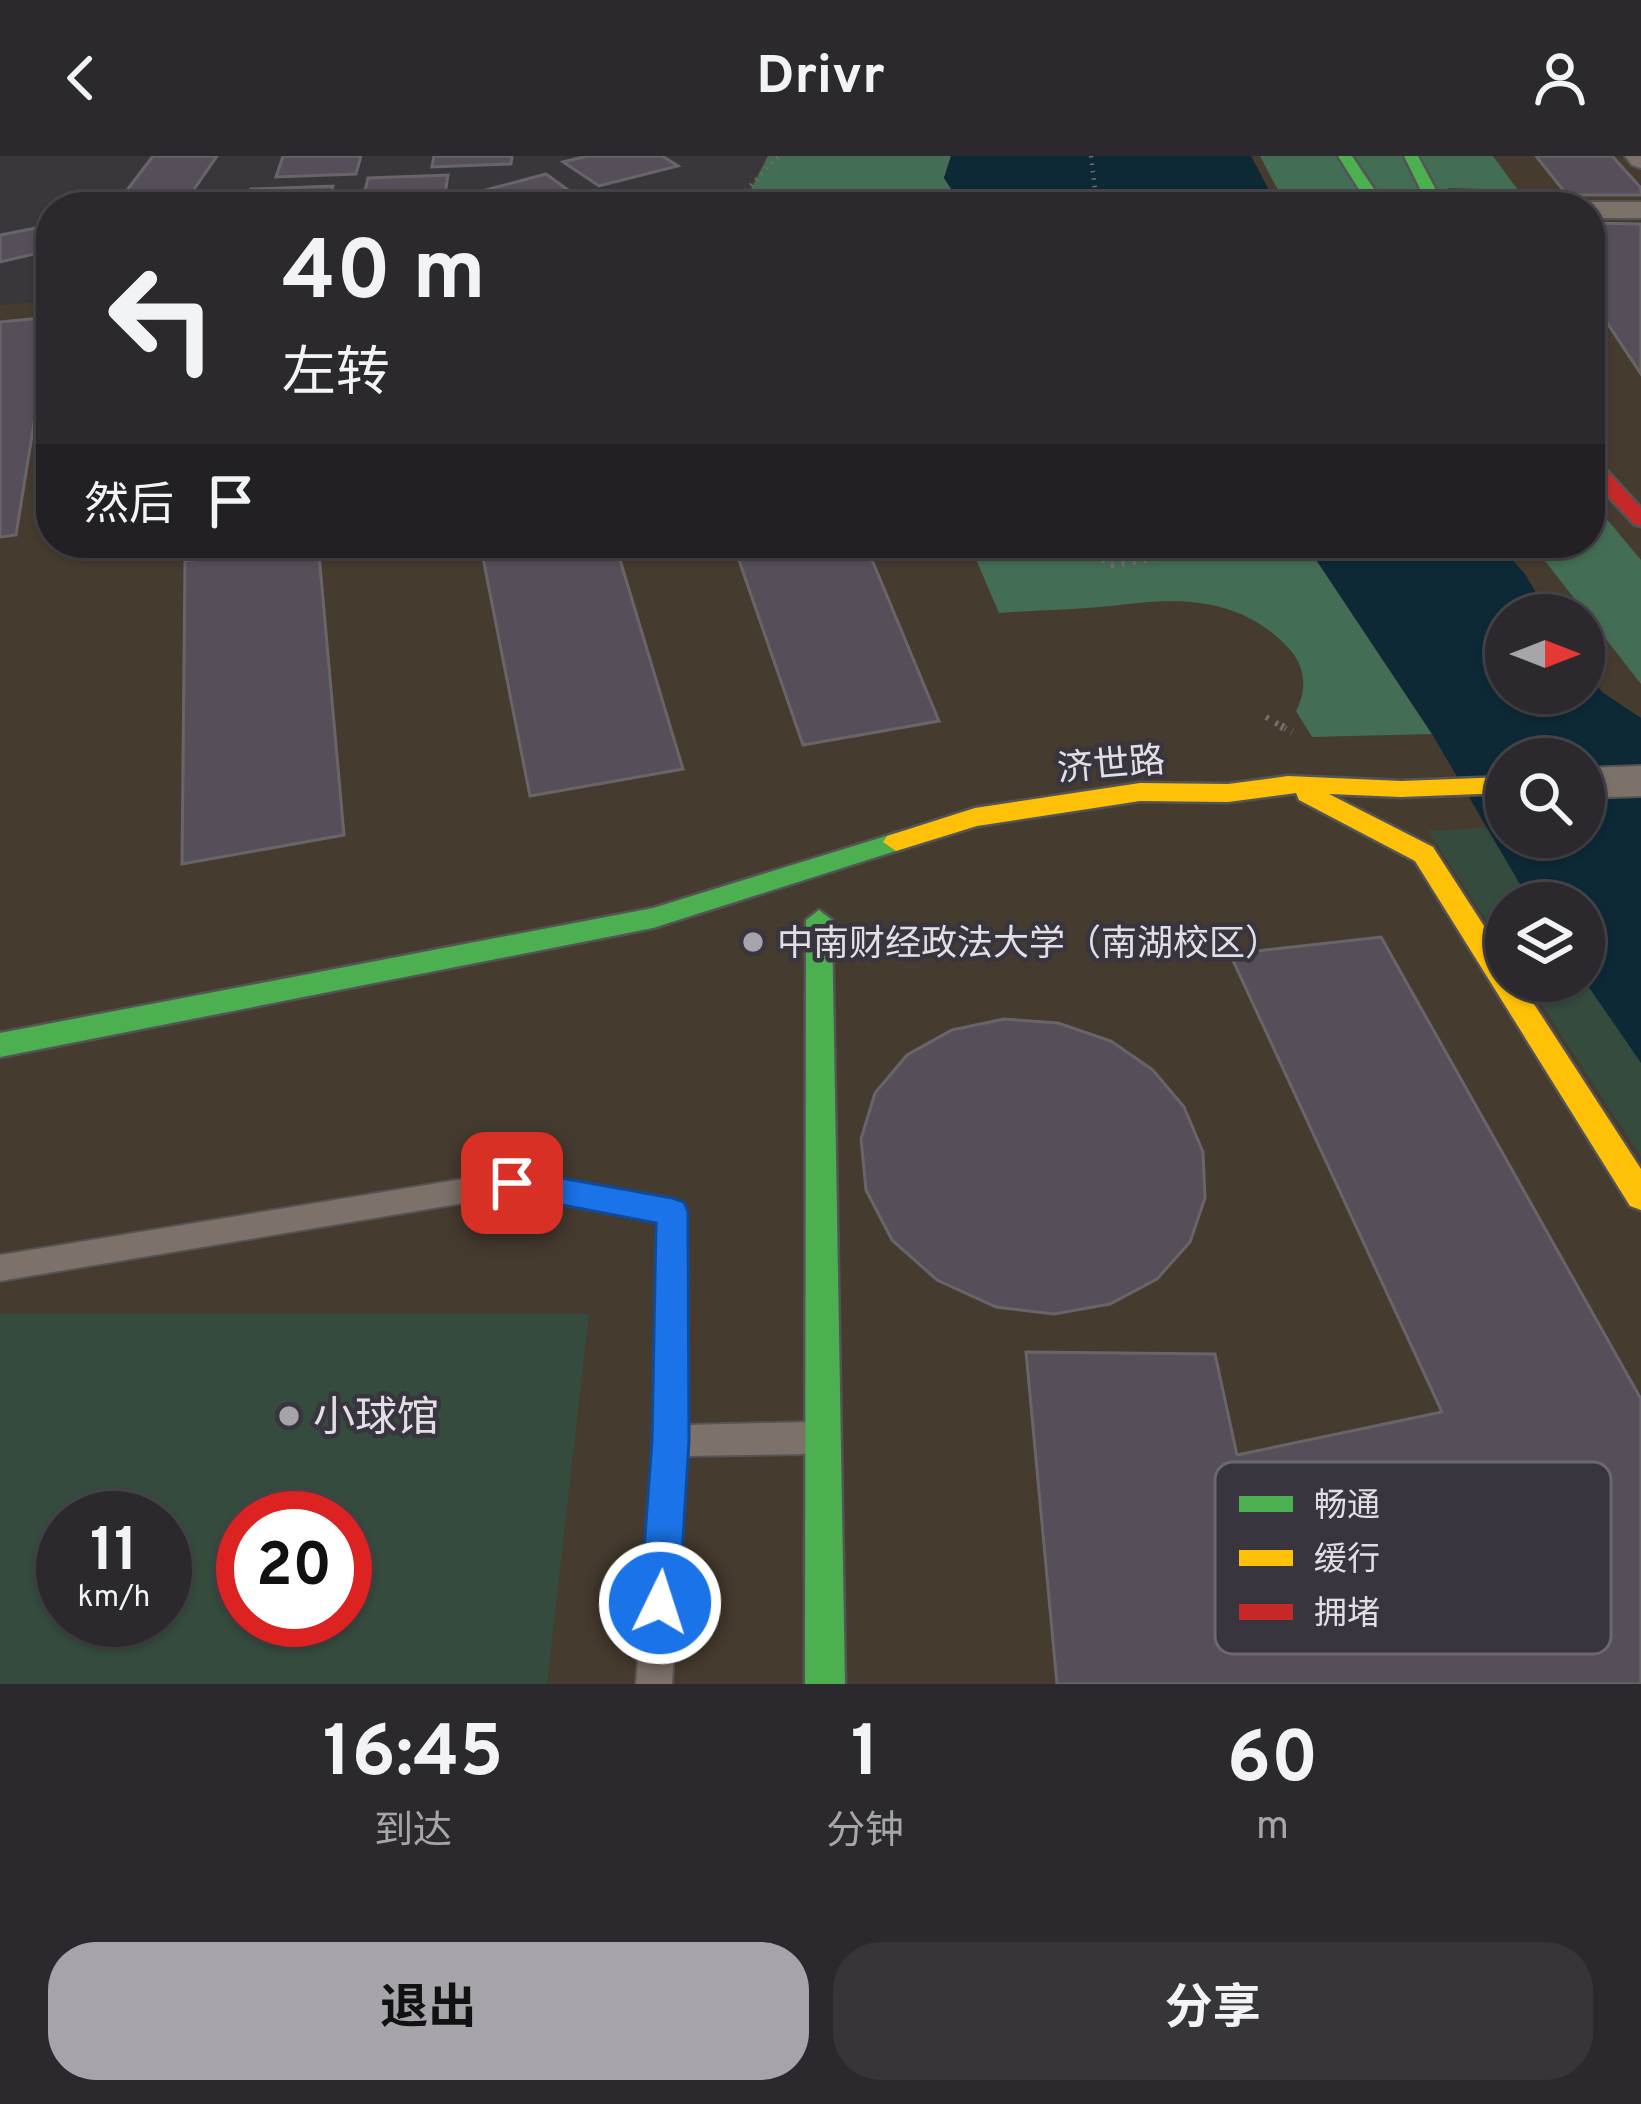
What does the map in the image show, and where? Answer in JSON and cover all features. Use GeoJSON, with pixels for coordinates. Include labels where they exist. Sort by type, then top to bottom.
{"type":"FeatureCollection","features":[{"type":"Feature","properties":{"kind":"street"},"geometry":{"type":"LineString","coordinates":[[1345,156],[1368,192]]}},
{"type":"Feature","properties":{"kind":"street"},"geometry":{"type":"LineString","coordinates":[[1412,156],[1430,192]]}},
{"type":"Feature","properties":{"kind":"street"},"geometry":{"type":"LineString","coordinates":[[1605,209],[1641,210]]}},
{"type":"Feature","properties":{"kind":"street"},"geometry":{"type":"LineString","coordinates":[[1605,480],[1641,520]]}},
{"type":"Feature","properties":{"kind":"street"},"geometry":{"type":"LineString","coordinates":[[1605,782],[1641,781]]}},
{"type":"Feature","properties":{"kind":"street"},"geometry":{"type":"LineString","coordinates":[[1288,784],[1424,854],[1641,1196]]}},
{"type":"Feature","properties":{"kind":"street","name":"济世路"},"geometry":{"type":"LineString","coordinates":[[0,1045],[653,918],[975,817],[1054,802],[1140,792],[1228,793],[1288,784],[1485,786]]}},
{"type":"Feature","properties":{"kind":"street"},"geometry":{"type":"LineString","coordinates":[[819,920],[825,1684]]}},
{"type":"Feature","properties":{"kind":"lane"},"geometry":{"type":"LineString","coordinates":[[0,1268],[512,1183],[672,1212],[670,1441],[654,1684]]}},
{"type":"Feature","properties":{"kind":"lane"},"geometry":{"type":"LineString","coordinates":[[670,1441],[824,1438]]}},
{"type":"Feature","properties":{"kind":"path"},"geometry":{"type":"LineString","coordinates":[[744,192],[779,156]]}},
{"type":"Feature","properties":{"kind":"path"},"geometry":{"type":"LineString","coordinates":[[1091,156],[1095,192]]}},
{"type":"Feature","properties":{"kind":"path"},"geometry":{"type":"LineString","coordinates":[[1102,558],[1109,566],[1152,558]]}},
{"type":"Feature","properties":{"kind":"shaded area","name":"中南财经政法大学（南湖校区）"},"geometry":{"type":"Polygon","coordinates":[[[767,156],[1641,156],[1641,1684],[0,1684],[0,305],[36,302],[36,558],[1605,558],[1605,192],[747,192],[767,156]]]}},
{"type":"Feature","properties":{"kind":"green space"},"geometry":{"type":"Polygon","coordinates":[[[768,156],[951,156],[944,178],[953,192],[748,192],[768,156]]]}},
{"type":"Feature","properties":{"kind":"green space"},"geometry":{"type":"Polygon","coordinates":[[[1260,156],[1337,156],[1360,192],[1279,192],[1260,156]]]}},
{"type":"Feature","properties":{"kind":"green space"},"geometry":{"type":"Polygon","coordinates":[[[1355,156],[1493,156],[1518,190],[1448,188],[1451,192],[1377,192],[1355,156]]]}},
{"type":"Feature","properties":{"kind":"green space"},"geometry":{"type":"Polygon","coordinates":[[[1605,517],[1641,560],[1641,684],[1605,638],[1605,594],[1571,594],[1543,558],[1605,558],[1605,517]]]}},
{"type":"Feature","properties":{"kind":"green space"},"geometry":{"type":"Polygon","coordinates":[[[975,558],[1315,558],[1432,734],[1312,737],[1296,711],[1303,680],[1296,658],[1272,633],[1230,610],[1160,601],[999,613],[975,558]]]}},
{"type":"Feature","properties":{"kind":"green space"},"geometry":{"type":"Polygon","coordinates":[[[1641,818],[1641,1157],[1540,1002],[1605,1002],[1605,882],[1485,882],[1485,919],[1428,831],[1485,827],[1485,858],[1605,858],[1605,830],[1641,818]]]}},
{"type":"Feature","properties":{"kind":"green space","name":"小球馆"},"geometry":{"type":"Polygon","coordinates":[[[0,1314],[589,1314],[547,1684],[0,1684],[0,1314]]]}},
{"type":"Feature","properties":{"kind":"water"},"geometry":{"type":"Polygon","coordinates":[[[951,156],[1251,156],[1270,192],[953,192],[944,178],[951,156]]]}},
{"type":"Feature","properties":{"kind":"water"},"geometry":{"type":"Polygon","coordinates":[[[1315,558],[1511,558],[1537,594],[1485,594],[1485,714],[1605,714],[1605,694],[1641,718],[1641,1063],[1599,1002],[1605,1002],[1605,882],[1519,882],[1505,858],[1605,858],[1605,738],[1485,738],[1485,824],[1432,734],[1315,558]]]}},
{"type":"Feature","properties":{"kind":"building"},"geometry":{"type":"Polygon","coordinates":[[[153,156],[217,156],[192,192],[126,192],[153,156]]]}},
{"type":"Feature","properties":{"kind":"building"},"geometry":{"type":"Polygon","coordinates":[[[283,156],[361,156],[356,174],[276,177],[283,156]]]}},
{"type":"Feature","properties":{"kind":"building"},"geometry":{"type":"Polygon","coordinates":[[[434,156],[512,156],[511,164],[432,167],[434,156]]]}},
{"type":"Feature","properties":{"kind":"building"},"geometry":{"type":"Polygon","coordinates":[[[587,156],[662,156],[678,166],[599,186],[563,162],[587,156]]]}},
{"type":"Feature","properties":{"kind":"building"},"geometry":{"type":"Polygon","coordinates":[[[1536,156],[1612,156],[1641,188],[1641,195],[1565,192],[1536,156]]]}},
{"type":"Feature","properties":{"kind":"building"},"geometry":{"type":"Polygon","coordinates":[[[546,174],[571,192],[478,192],[546,174]]]}},
{"type":"Feature","properties":{"kind":"building"},"geometry":{"type":"Polygon","coordinates":[[[448,175],[445,192],[365,192],[368,178],[448,175]]]}},
{"type":"Feature","properties":{"kind":"building"},"geometry":{"type":"Polygon","coordinates":[[[333,186],[331,192],[251,189],[333,186]]]}},
{"type":"Feature","properties":{"kind":"building"},"geometry":{"type":"Polygon","coordinates":[[[1605,223],[1641,224],[1641,374],[1605,320],[1605,223]]]}},
{"type":"Feature","properties":{"kind":"building"},"geometry":{"type":"Polygon","coordinates":[[[36,228],[36,254],[0,262],[0,235],[36,228]]]}},
{"type":"Feature","properties":{"kind":"building"},"geometry":{"type":"Polygon","coordinates":[[[36,318],[36,410],[16,535],[0,537],[0,322],[36,318]]]}},
{"type":"Feature","properties":{"kind":"building"},"geometry":{"type":"Polygon","coordinates":[[[319,558],[344,835],[182,864],[185,561],[319,558]]]}},
{"type":"Feature","properties":{"kind":"building"},"geometry":{"type":"Polygon","coordinates":[[[483,558],[620,558],[683,769],[530,796],[483,558]]]}},
{"type":"Feature","properties":{"kind":"building"},"geometry":{"type":"Polygon","coordinates":[[[738,558],[871,558],[939,721],[803,745],[738,558]]]}},
{"type":"Feature","properties":{"kind":"building"},"geometry":{"type":"Polygon","coordinates":[[[1381,937],[1641,1399],[1641,1684],[1057,1684],[1026,1352],[1215,1354],[1237,1455],[1442,1412],[1230,954],[1381,937]]]}},
{"type":"Feature","properties":{"kind":"building"},"geometry":{"type":"Polygon","coordinates":[[[1004,1019],[1058,1023],[1111,1041],[1153,1070],[1184,1107],[1203,1152],[1205,1198],[1190,1242],[1157,1279],[1110,1304],[1054,1314],[996,1307],[937,1280],[892,1240],[866,1190],[861,1139],[875,1093],[907,1055],[952,1030],[1004,1019]]]}},
{"type":"Feature","properties":{"kind":"traffic: fast"},"geometry":{"type":"LineString","coordinates":[[1345,156],[1368,192]]}},
{"type":"Feature","properties":{"kind":"traffic: fast"},"geometry":{"type":"LineString","coordinates":[[1411,156],[1429,192]]}},
{"type":"Feature","properties":{"kind":"traffic: fast"},"geometry":{"type":"LineString","coordinates":[[0,1045],[653,918],[896,842]]}},
{"type":"Feature","properties":{"kind":"traffic: fast"},"geometry":{"type":"LineString","coordinates":[[819,920],[825,1684]]}},
{"type":"Feature","properties":{"kind":"traffic: slow"},"geometry":{"type":"LineString","coordinates":[[896,842],[975,817],[1140,792],[1228,793],[1288,784],[1401,789],[1485,786]]}},
{"type":"Feature","properties":{"kind":"traffic: slow"},"geometry":{"type":"LineString","coordinates":[[1308,794],[1424,854],[1641,1196]]}},
{"type":"Feature","properties":{"kind":"traffic: jam"},"geometry":{"type":"LineString","coordinates":[[1605,480],[1641,520]]}},
{"type":"Feature","properties":{"kind":"place","name":"中南财经政法大学（南湖校区）"},"geometry":{"type":"Point","coordinates":[753,942]}},
{"type":"Feature","properties":{"kind":"place","name":"小球馆"},"geometry":{"type":"Point","coordinates":[289,1416]}},
{"type":"Feature","properties":{"kind":"route"},"geometry":{"type":"LineString","coordinates":[[512,1183],[672,1212],[670,1441],[660,1603]]}}]}
